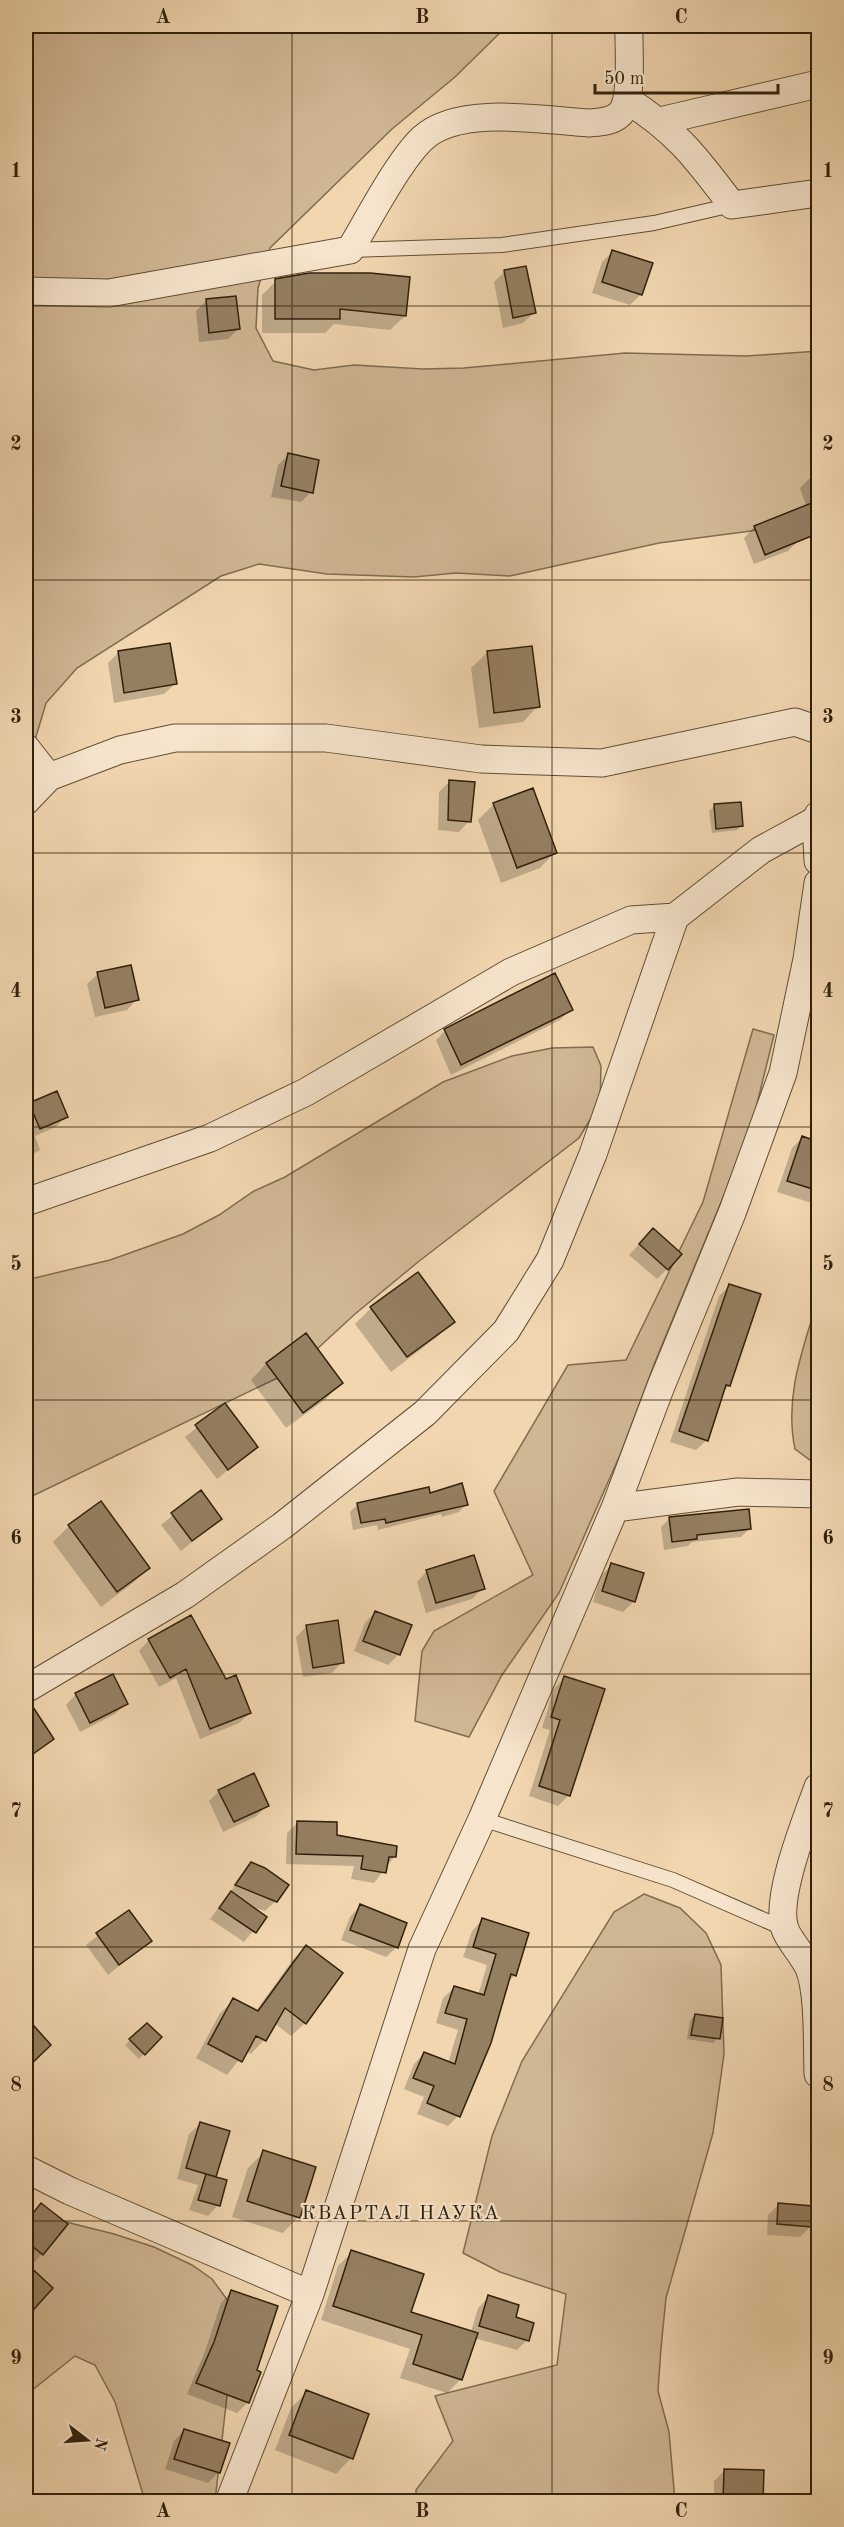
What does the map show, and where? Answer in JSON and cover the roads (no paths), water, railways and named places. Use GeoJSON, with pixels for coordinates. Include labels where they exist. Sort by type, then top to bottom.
{"type":"FeatureCollection","features":[{"type":"Feature","properties":{"kind":"street"},"geometry":{"type":"LineString","coordinates":[[26,291],[109,293],[350,250],[423,137],[440,128],[475,118],[589,123],[607,121],[620,114],[627,100],[629,26]]}},
{"type":"Feature","properties":{"kind":"street"},"geometry":{"type":"LineString","coordinates":[[660,121],[819,84]]}},
{"type":"Feature","properties":{"kind":"street"},"geometry":{"type":"LineString","coordinates":[[627,100],[660,121],[686,145],[732,205],[819,192]]}},
{"type":"Feature","properties":{"kind":"street"},"geometry":{"type":"LineString","coordinates":[[26,801],[49,777],[120,750],[175,738],[326,738],[481,759],[602,763],[795,722],[819,730]]}},
{"type":"Feature","properties":{"kind":"street"},"geometry":{"type":"LineString","coordinates":[[26,748],[49,777]]}},
{"type":"Feature","properties":{"kind":"street"},"geometry":{"type":"LineString","coordinates":[[26,1689],[185,1595],[282,1526],[425,1413],[506,1331],[550,1260],[593,1154],[675,917],[761,850],[817,817],[819,861]]}},
{"type":"Feature","properties":{"kind":"street"},"geometry":{"type":"LineString","coordinates":[[229,2502],[310,2294],[422,1949],[482,1819],[615,1508],[661,1386],[732,1214],[783,1073],[807,959],[819,884]]}},
{"type":"Feature","properties":{"kind":"street"},"geometry":{"type":"LineString","coordinates":[[26,1202],[210,1138],[295,1098],[511,972],[631,920],[675,917]]}},
{"type":"Feature","properties":{"kind":"street"},"geometry":{"type":"LineString","coordinates":[[615,1508],[738,1492],[819,1494]]}},
{"type":"Feature","properties":{"kind":"street"},"geometry":{"type":"LineString","coordinates":[[819,1787],[797,1846],[786,1890],[785,1929],[798,1947],[810,1971],[819,2074]]}},
{"type":"Feature","properties":{"kind":"street"},"geometry":{"type":"LineString","coordinates":[[26,2169],[70,2191],[310,2294]]}},
{"type":"Feature","properties":{"kind":"lane"},"geometry":{"type":"LineString","coordinates":[[350,250],[502,245],[654,223],[732,205]]}},
{"type":"Feature","properties":{"kind":"lane"},"geometry":{"type":"LineString","coordinates":[[482,1819],[672,1880],[785,1929]]}},
{"type":"Feature","properties":{"kind":"district","name":"КВАРТАЛ НАУКА"},"geometry":{"type":"Point","coordinates":[401,2212]}}]}
